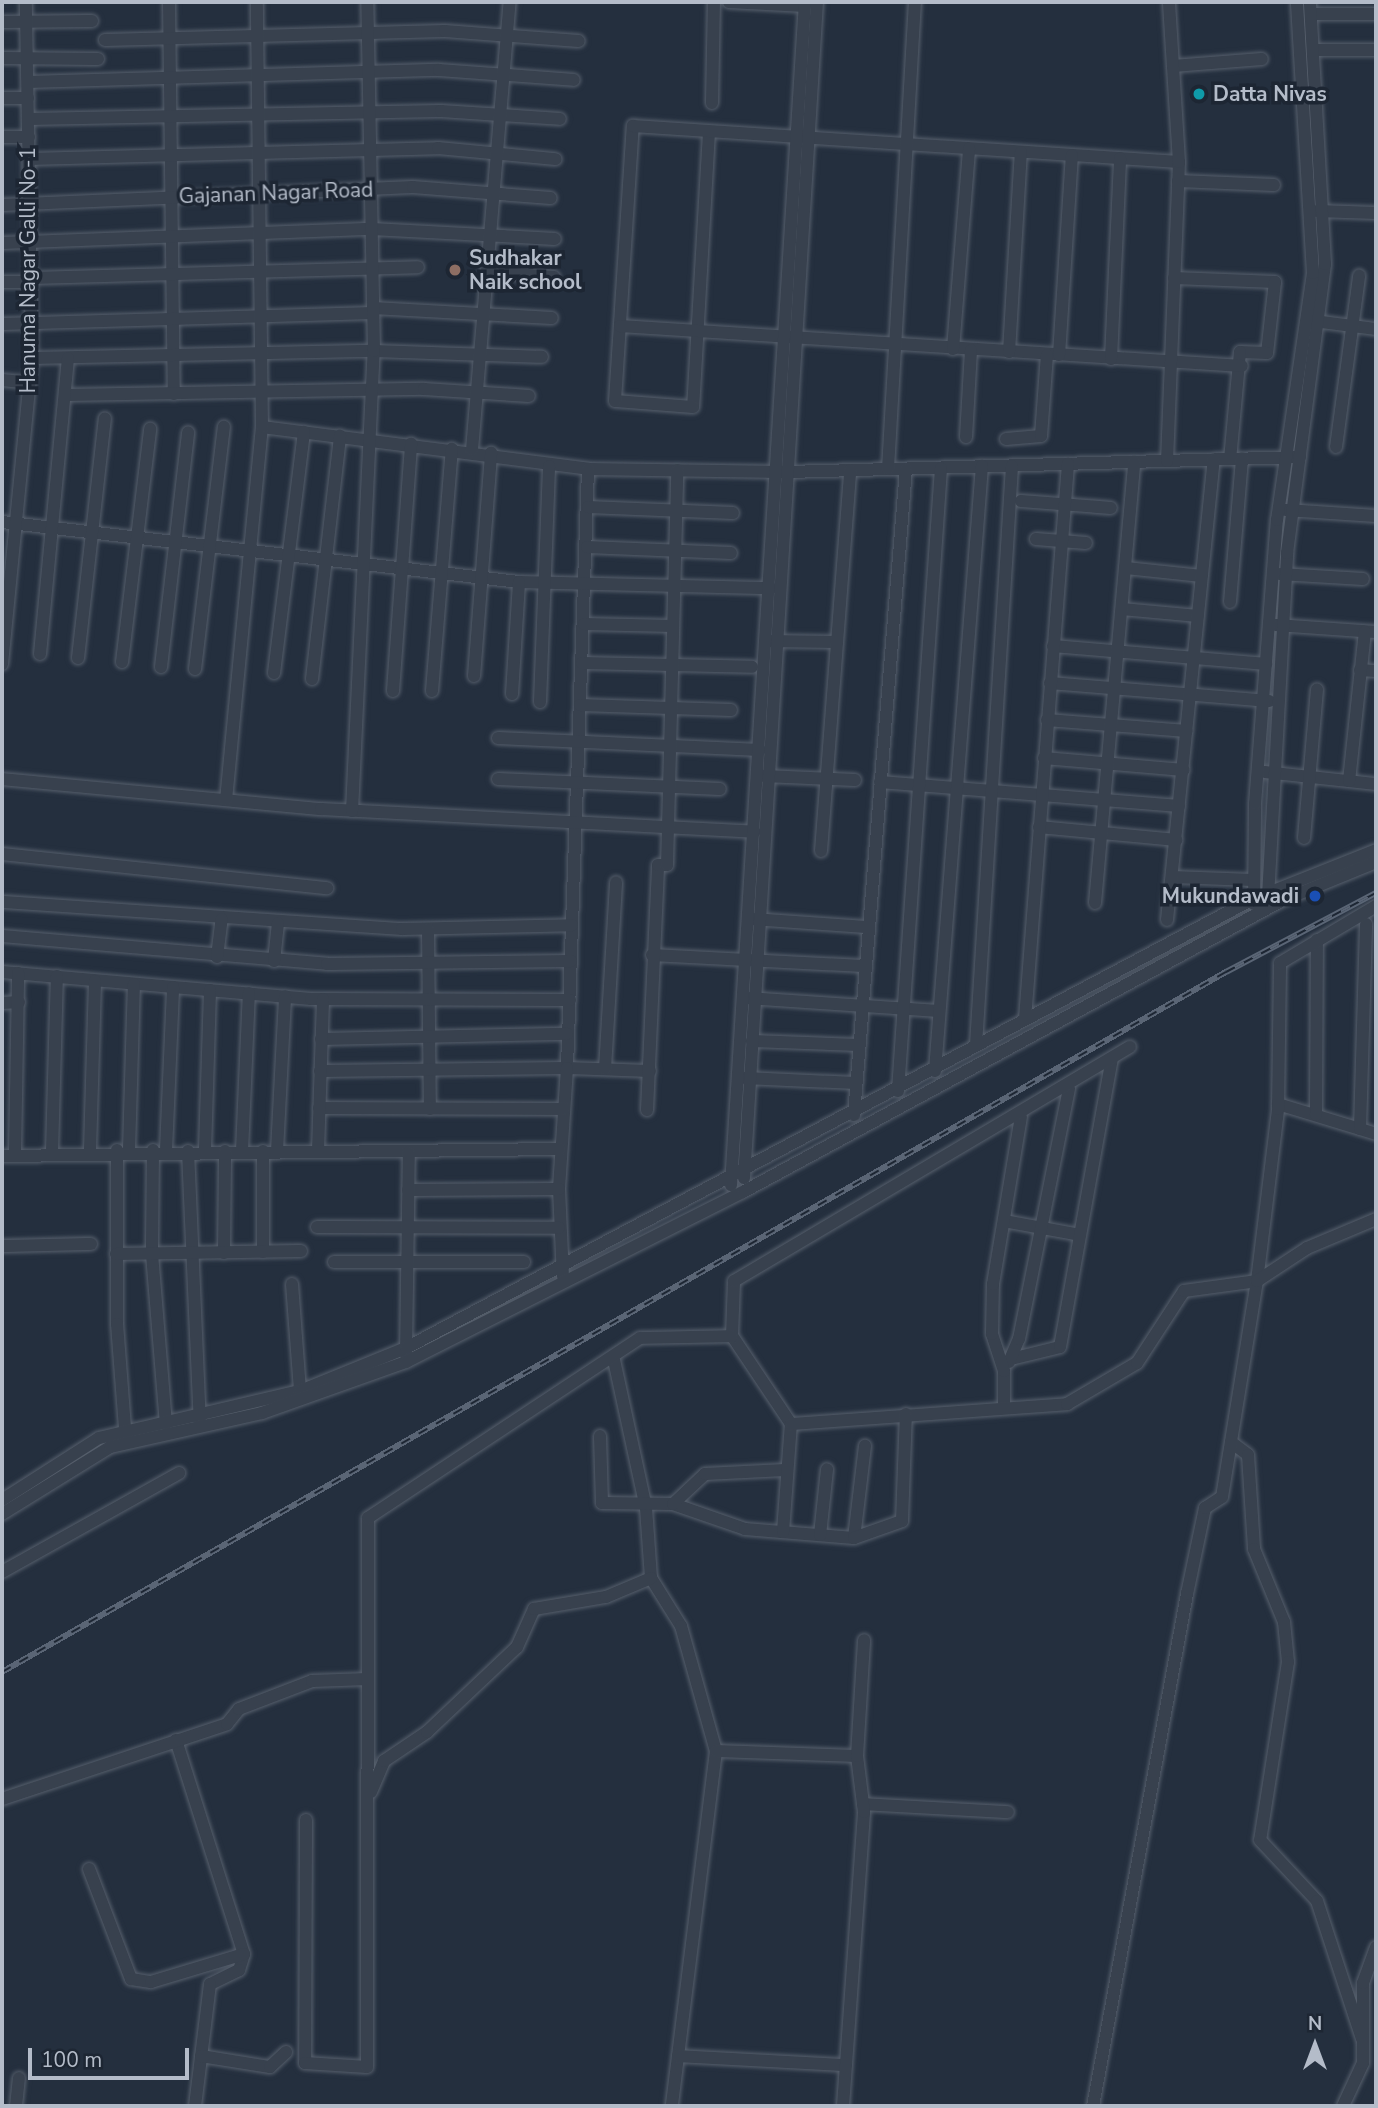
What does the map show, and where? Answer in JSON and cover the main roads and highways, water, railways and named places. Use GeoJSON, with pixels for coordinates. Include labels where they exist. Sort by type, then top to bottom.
{"type":"FeatureCollection","features":[{"type":"Feature","properties":{"kind":"railway"},"geometry":{"type":"LineString","coordinates":[[2,1672],[1226,972],[1376,893]]}},
{"type":"Feature","properties":{"kind":"place","name":"Datta Nivas"},"geometry":{"type":"Point","coordinates":[1199,94]}},
{"type":"Feature","properties":{"kind":"place","name":"Sudhakar Naik school"},"geometry":{"type":"Point","coordinates":[455,270]}},
{"type":"Feature","properties":{"kind":"place","name":"Mukundawadi"},"geometry":{"type":"Point","coordinates":[1315,896]}}]}
